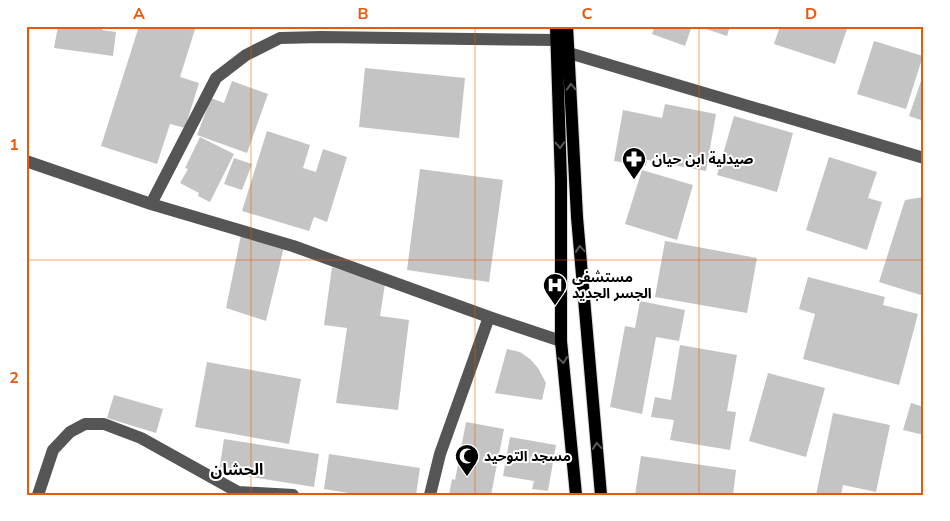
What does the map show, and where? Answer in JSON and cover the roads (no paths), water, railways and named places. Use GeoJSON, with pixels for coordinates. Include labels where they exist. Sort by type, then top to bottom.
{"type":"FeatureCollection","features":[{"type":"Feature","properties":{"kind":"main road"},"geometry":{"type":"LineString","coordinates":[[556,26],[561,181],[560,341],[576,495]]}},
{"type":"Feature","properties":{"kind":"main road"},"geometry":{"type":"LineString","coordinates":[[567,26],[577,217],[601,495]]}},
{"type":"Feature","properties":{"kind":"street"},"geometry":{"type":"LineString","coordinates":[[151,204],[216,78],[246,55],[280,38],[321,36],[557,40]]}},
{"type":"Feature","properties":{"kind":"street"},"geometry":{"type":"LineString","coordinates":[[569,53],[924,158]]}},
{"type":"Feature","properties":{"kind":"street"},"geometry":{"type":"LineString","coordinates":[[26,161],[151,204],[293,246],[560,341]]}},
{"type":"Feature","properties":{"kind":"street"},"geometry":{"type":"LineString","coordinates":[[430,495],[440,454],[489,317]]}},
{"type":"Feature","properties":{"kind":"street"},"geometry":{"type":"LineString","coordinates":[[38,495],[53,450],[70,432],[85,424],[104,424],[141,438],[238,492],[293,495]]}},
{"type":"Feature","properties":{"kind":"place","name":"صيدلية ابن حيان"},"geometry":{"type":"Point","coordinates":[634,180]}},
{"type":"Feature","properties":{"kind":"place","name":"مستشفى الجسر الجديد"},"geometry":{"type":"Point","coordinates":[555,306]}},
{"type":"Feature","properties":{"kind":"place","name":"مسجد التوحيد"},"geometry":{"type":"Point","coordinates":[467,477]}},
{"type":"Feature","properties":{"kind":"district","name":"الحشان"},"geometry":{"type":"Point","coordinates":[237,470]}}]}
